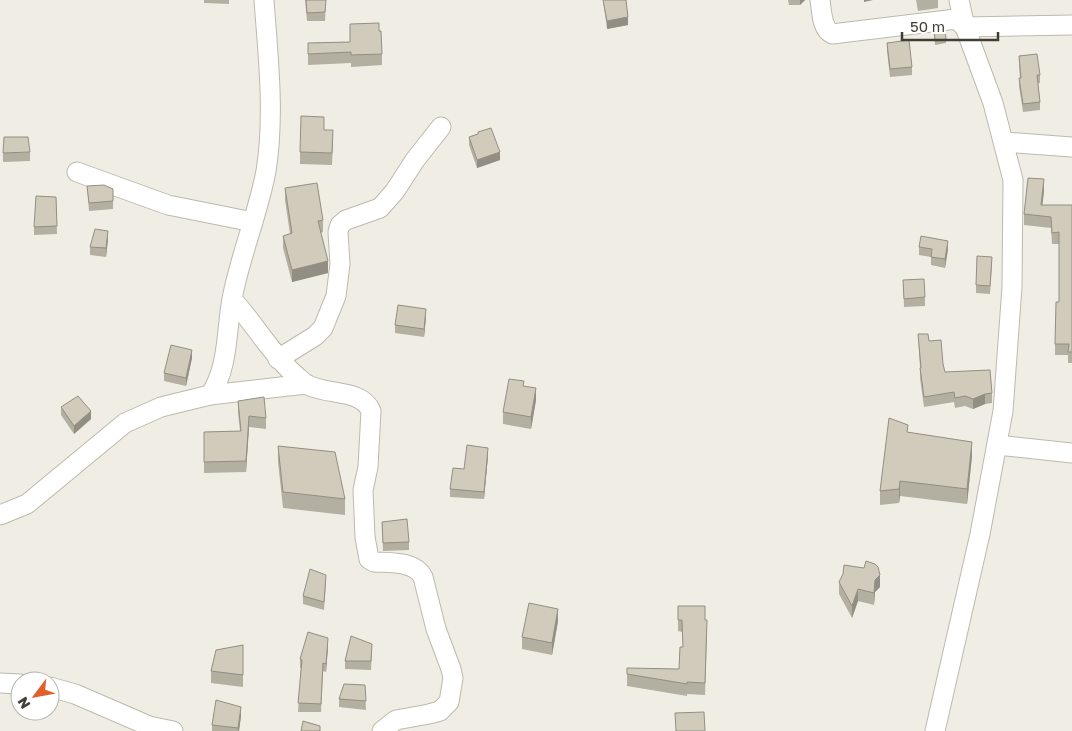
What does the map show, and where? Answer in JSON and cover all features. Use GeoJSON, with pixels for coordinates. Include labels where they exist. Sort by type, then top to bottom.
{"type":"FeatureCollection","features":[{"type":"Feature","properties":{"kind":"street"},"geometry":{"type":"LineString","coordinates":[[210,395],[216,386],[228,343],[232,299],[266,172],[271,134],[264,0]]}},
{"type":"Feature","properties":{"kind":"street"},"geometry":{"type":"LineString","coordinates":[[820,0],[825,27],[832,34],[947,19],[956,19],[965,28],[1072,25]]}},
{"type":"Feature","properties":{"kind":"street"},"geometry":{"type":"LineString","coordinates":[[934,731],[980,534],[1003,411],[1012,288],[1013,180],[993,103],[965,28],[959,0]]}},
{"type":"Feature","properties":{"kind":"street"},"geometry":{"type":"LineString","coordinates":[[278,359],[315,336],[322,328],[336,296],[340,264],[338,232],[340,225],[346,220],[380,208],[395,191],[415,160],[441,126]]}},
{"type":"Feature","properties":{"kind":"street"},"geometry":{"type":"LineString","coordinates":[[1004,142],[1072,147]]}},
{"type":"Feature","properties":{"kind":"street"},"geometry":{"type":"LineString","coordinates":[[77,172],[168,205],[253,222]]}},
{"type":"Feature","properties":{"kind":"street"},"geometry":{"type":"LineString","coordinates":[[232,299],[247,316],[278,359],[306,384]]}},
{"type":"Feature","properties":{"kind":"street"},"geometry":{"type":"LineString","coordinates":[[0,515],[27,504],[125,423],[161,407],[210,395],[306,384],[360,398],[368,403],[371,411],[368,467],[363,490],[369,559],[374,562],[413,566],[420,570],[436,629],[453,678],[449,702],[440,710],[396,720],[382,731]]}},
{"type":"Feature","properties":{"kind":"street"},"geometry":{"type":"LineString","coordinates":[[997,445],[1072,453]]}},
{"type":"Feature","properties":{"kind":"street"},"geometry":{"type":"LineString","coordinates":[[60,690],[75,694],[149,726],[173,731]]}},
{"type":"Feature","properties":{"kind":"building"},"geometry":{"type":"Polygon","coordinates":[[[306,0],[326,0],[325,12],[307,13],[306,0]]]}},
{"type":"Feature","properties":{"kind":"building"},"geometry":{"type":"Polygon","coordinates":[[[603,0],[626,0],[628,17],[607,21],[603,0]]]}},
{"type":"Feature","properties":{"kind":"building"},"geometry":{"type":"Polygon","coordinates":[[[379,23],[382,54],[351,55],[351,52],[308,54],[308,43],[350,42],[350,24],[379,23]]]}},
{"type":"Feature","properties":{"kind":"building"},"geometry":{"type":"Polygon","coordinates":[[[945,28],[946,39],[935,41],[934,29],[945,28]]]}},
{"type":"Feature","properties":{"kind":"building"},"geometry":{"type":"Polygon","coordinates":[[[909,40],[912,67],[890,69],[887,43],[909,40]]]}},
{"type":"Feature","properties":{"kind":"building"},"geometry":{"type":"Polygon","coordinates":[[[1037,54],[1040,75],[1037,75],[1040,102],[1023,104],[1019,78],[1021,78],[1019,56],[1037,54]]]}},
{"type":"Feature","properties":{"kind":"building"},"geometry":{"type":"Polygon","coordinates":[[[301,116],[324,117],[324,130],[333,130],[332,153],[300,152],[301,116]]]}},
{"type":"Feature","properties":{"kind":"building"},"geometry":{"type":"Polygon","coordinates":[[[491,128],[500,152],[477,160],[469,137],[491,128]]]}},
{"type":"Feature","properties":{"kind":"building"},"geometry":{"type":"Polygon","coordinates":[[[4,137],[28,137],[30,152],[3,153],[4,137]]]}},
{"type":"Feature","properties":{"kind":"building"},"geometry":{"type":"Polygon","coordinates":[[[1028,178],[1044,179],[1041,205],[1072,205],[1072,352],[1068,352],[1069,344],[1055,344],[1056,302],[1059,302],[1059,232],[1052,233],[1051,217],[1024,214],[1028,178]]]}},
{"type":"Feature","properties":{"kind":"building"},"geometry":{"type":"Polygon","coordinates":[[[317,183],[323,220],[318,221],[328,261],[292,270],[283,236],[292,233],[285,188],[317,183]]]}},
{"type":"Feature","properties":{"kind":"building"},"geometry":{"type":"Polygon","coordinates":[[[104,185],[113,189],[113,201],[89,203],[87,186],[104,185]]]}},
{"type":"Feature","properties":{"kind":"building"},"geometry":{"type":"Polygon","coordinates":[[[36,196],[56,197],[57,226],[34,227],[36,196]]]}},
{"type":"Feature","properties":{"kind":"building"},"geometry":{"type":"Polygon","coordinates":[[[95,229],[108,231],[106,248],[90,247],[95,229]]]}},
{"type":"Feature","properties":{"kind":"building"},"geometry":{"type":"Polygon","coordinates":[[[921,236],[948,241],[945,259],[931,257],[932,249],[919,247],[921,236]]]}},
{"type":"Feature","properties":{"kind":"building"},"geometry":{"type":"Polygon","coordinates":[[[977,256],[992,257],[990,286],[976,285],[977,256]]]}},
{"type":"Feature","properties":{"kind":"building"},"geometry":{"type":"Polygon","coordinates":[[[924,279],[925,297],[904,299],[903,280],[924,279]]]}},
{"type":"Feature","properties":{"kind":"building"},"geometry":{"type":"Polygon","coordinates":[[[398,305],[426,309],[424,329],[395,325],[398,305]]]}},
{"type":"Feature","properties":{"kind":"building"},"geometry":{"type":"Polygon","coordinates":[[[918,334],[928,334],[929,341],[941,340],[945,372],[990,370],[992,393],[973,399],[965,396],[955,398],[954,392],[924,397],[918,334]]]}},
{"type":"Feature","properties":{"kind":"building"},"geometry":{"type":"Polygon","coordinates":[[[171,345],[192,350],[186,378],[164,373],[171,345]]]}},
{"type":"Feature","properties":{"kind":"building"},"geometry":{"type":"Polygon","coordinates":[[[509,379],[524,381],[523,386],[536,388],[531,417],[503,412],[509,379]]]}},
{"type":"Feature","properties":{"kind":"building"},"geometry":{"type":"Polygon","coordinates":[[[78,396],[91,411],[74,426],[61,407],[78,396]]]}},
{"type":"Feature","properties":{"kind":"building"},"geometry":{"type":"Polygon","coordinates":[[[264,397],[266,418],[249,416],[246,461],[204,462],[204,432],[241,431],[238,401],[264,397]]]}},
{"type":"Feature","properties":{"kind":"building"},"geometry":{"type":"Polygon","coordinates":[[[889,418],[908,425],[907,432],[972,442],[967,489],[900,481],[899,489],[880,491],[889,418]]]}},
{"type":"Feature","properties":{"kind":"building"},"geometry":{"type":"Polygon","coordinates":[[[467,445],[488,448],[484,492],[450,489],[453,468],[464,469],[467,445]]]}},
{"type":"Feature","properties":{"kind":"building"},"geometry":{"type":"Polygon","coordinates":[[[278,446],[335,452],[345,499],[283,492],[278,446]]]}},
{"type":"Feature","properties":{"kind":"building"},"geometry":{"type":"Polygon","coordinates":[[[407,519],[409,542],[383,543],[382,522],[407,519]]]}},
{"type":"Feature","properties":{"kind":"building"},"geometry":{"type":"Polygon","coordinates":[[[866,561],[878,567],[880,575],[875,580],[874,593],[858,589],[852,606],[839,582],[843,574],[844,565],[864,568],[866,561]]]}},
{"type":"Feature","properties":{"kind":"building"},"geometry":{"type":"Polygon","coordinates":[[[310,569],[326,575],[324,602],[303,596],[310,569]]]}},
{"type":"Feature","properties":{"kind":"building"},"geometry":{"type":"Polygon","coordinates":[[[529,603],[558,609],[552,643],[522,637],[529,603]]]}},
{"type":"Feature","properties":{"kind":"building"},"geometry":{"type":"Polygon","coordinates":[[[678,606],[705,606],[705,620],[707,620],[705,683],[687,682],[687,684],[627,674],[627,668],[679,669],[680,647],[683,647],[682,620],[678,620],[678,606]]]}},
{"type":"Feature","properties":{"kind":"building"},"geometry":{"type":"Polygon","coordinates":[[[308,632],[328,638],[326,664],[323,663],[321,704],[298,703],[302,660],[300,659],[308,632]]]}},
{"type":"Feature","properties":{"kind":"building"},"geometry":{"type":"Polygon","coordinates":[[[351,636],[372,644],[371,661],[345,661],[351,636]]]}},
{"type":"Feature","properties":{"kind":"building"},"geometry":{"type":"Polygon","coordinates":[[[243,645],[243,675],[211,671],[216,650],[243,645]]]}},
{"type":"Feature","properties":{"kind":"building"},"geometry":{"type":"Polygon","coordinates":[[[344,684],[365,685],[366,701],[339,699],[344,684]]]}},
{"type":"Feature","properties":{"kind":"building"},"geometry":{"type":"Polygon","coordinates":[[[216,700],[241,707],[238,728],[212,725],[216,700]]]}},
{"type":"Feature","properties":{"kind":"building"},"geometry":{"type":"Polygon","coordinates":[[[704,712],[705,731],[676,731],[675,713],[704,712]]]}},
{"type":"Feature","properties":{"kind":"building"},"geometry":{"type":"Polygon","coordinates":[[[303,721],[320,726],[320,731],[301,731],[303,721]]]}}]}
